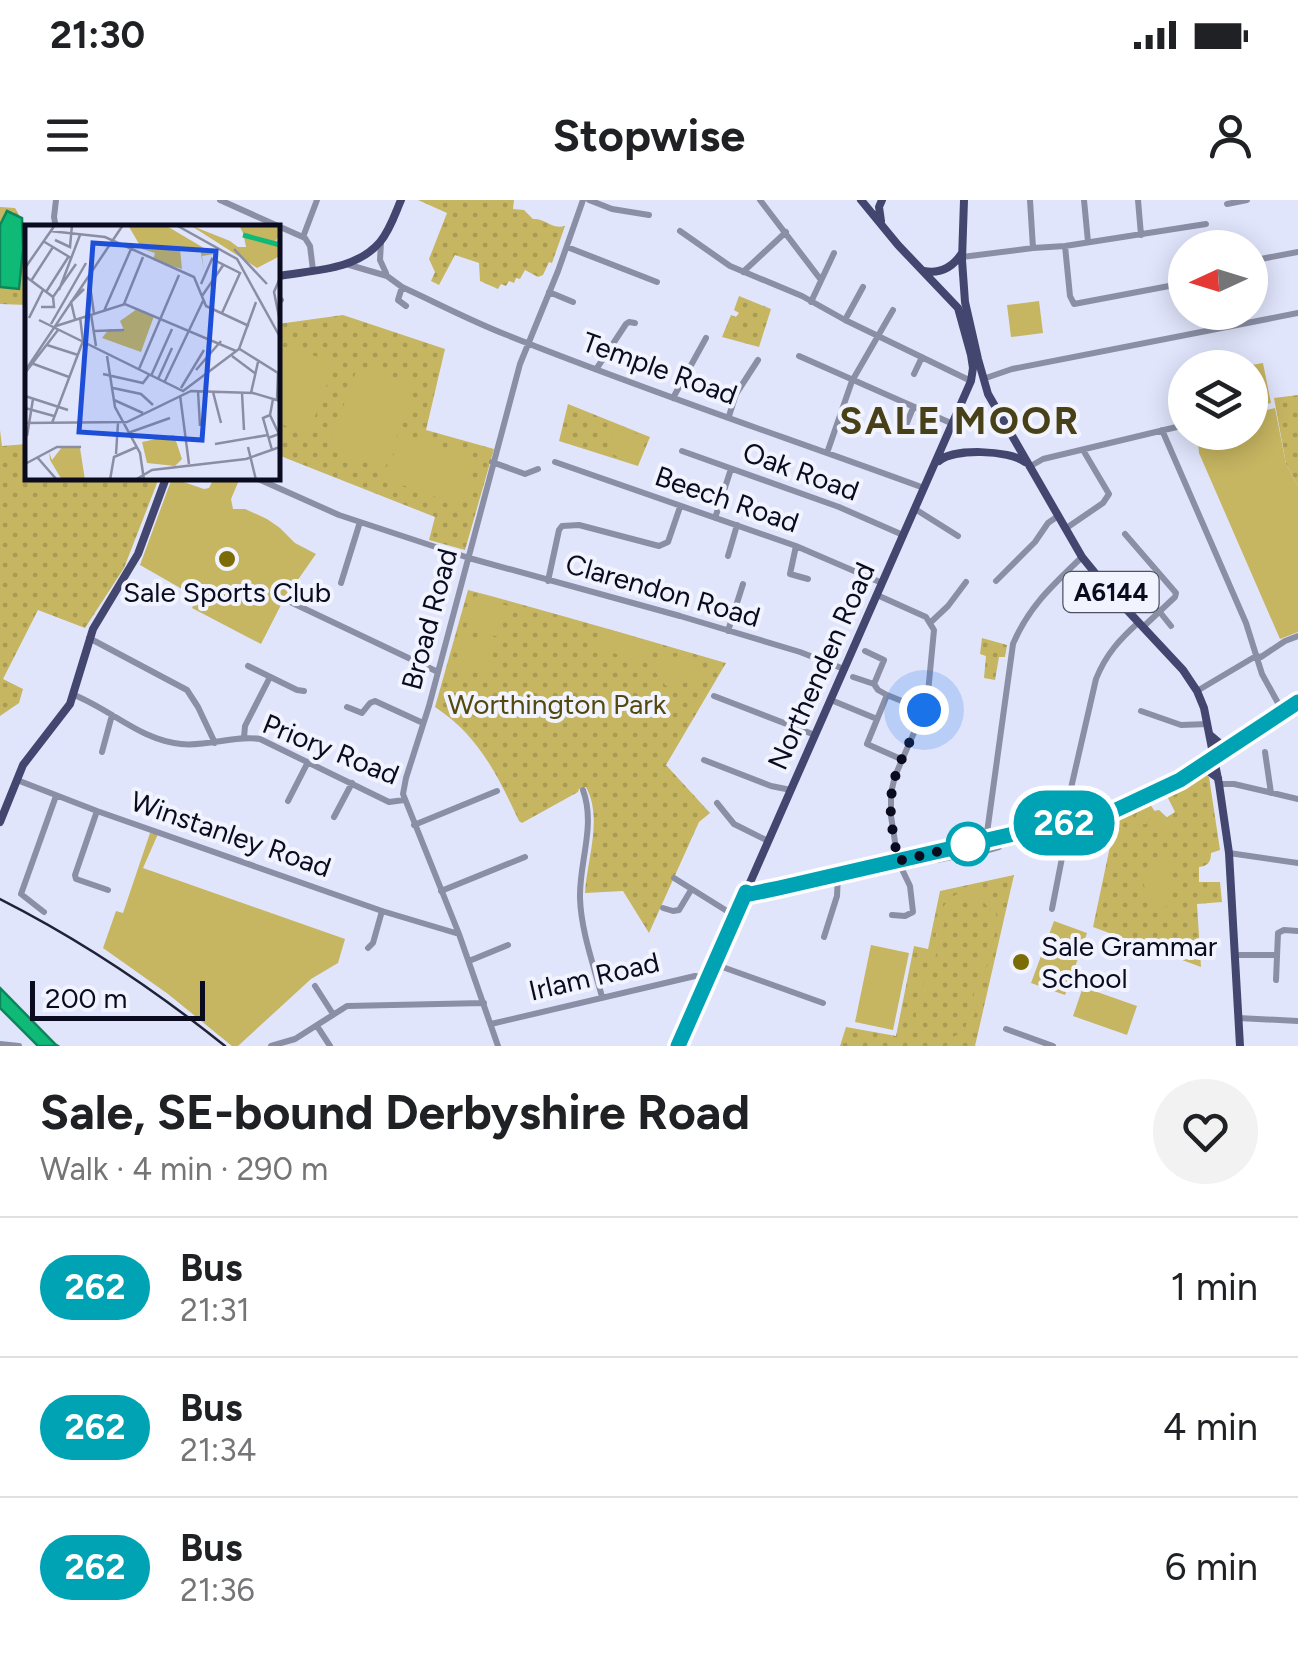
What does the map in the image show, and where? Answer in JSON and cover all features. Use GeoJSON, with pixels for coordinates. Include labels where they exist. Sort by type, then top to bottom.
{"type":"FeatureCollection","features":[{"type":"Feature","properties":{"kind":"main road"},"geometry":{"type":"LineString","coordinates":[[280,276],[346,264],[370,252],[381,241],[400,200]]}},
{"type":"Feature","properties":{"kind":"main road"},"geometry":{"type":"LineString","coordinates":[[863,200],[881,200],[882,226]]}},
{"type":"Feature","properties":{"kind":"main road"},"geometry":{"type":"LineString","coordinates":[[863,200],[921,270],[941,271],[962,255]]}},
{"type":"Feature","properties":{"kind":"main road","name":"A6144"},"geometry":{"type":"LineString","coordinates":[[964,200],[965,302],[983,379],[1082,557],[1183,670],[1197,692],[1208,724],[1229,853],[1240,1046]]}},
{"type":"Feature","properties":{"kind":"main road","name":"Northenden Road"},"geometry":{"type":"LineString","coordinates":[[678,1046],[970,381],[973,368],[958,308],[921,270]]}},
{"type":"Feature","properties":{"kind":"main road"},"geometry":{"type":"LineString","coordinates":[[998,453],[1010,439],[1007,427]]}},
{"type":"Feature","properties":{"kind":"main road"},"geometry":{"type":"LineString","coordinates":[[948,434],[950,444],[965,453]]}},
{"type":"Feature","properties":{"kind":"main road"},"geometry":{"type":"LineString","coordinates":[[936,464],[947,454],[998,453],[1017,456],[1030,467]]}},
{"type":"Feature","properties":{"kind":"main road"},"geometry":{"type":"LineString","coordinates":[[0,822],[4,795],[70,704],[89,638],[138,554],[165,480]]}},
{"type":"Feature","properties":{"kind":"main road"},"geometry":{"type":"LineString","coordinates":[[1210,735],[1230,747]]}},
{"type":"Feature","properties":{"kind":"main road"},"geometry":{"type":"LineString","coordinates":[[1200,766],[1219,781]]}},
{"type":"Feature","properties":{"kind":"street"},"geometry":{"type":"LineString","coordinates":[[55,225],[56,200]]}},
{"type":"Feature","properties":{"kind":"street"},"geometry":{"type":"LineString","coordinates":[[220,200],[276,225]]}},
{"type":"Feature","properties":{"kind":"street"},"geometry":{"type":"LineString","coordinates":[[303,237],[317,200]]}},
{"type":"Feature","properties":{"kind":"street"},"geometry":{"type":"LineString","coordinates":[[586,200],[650,215]]}},
{"type":"Feature","properties":{"kind":"street","name":"Broad Road"},"geometry":{"type":"LineString","coordinates":[[404,800],[406,778],[527,342],[586,200]]}},
{"type":"Feature","properties":{"kind":"street"},"geometry":{"type":"LineString","coordinates":[[760,200],[819,283]]}},
{"type":"Feature","properties":{"kind":"street"},"geometry":{"type":"LineString","coordinates":[[1030,200],[1033,248]]}},
{"type":"Feature","properties":{"kind":"street"},"geometry":{"type":"LineString","coordinates":[[1084,200],[1088,242]]}},
{"type":"Feature","properties":{"kind":"street"},"geometry":{"type":"LineString","coordinates":[[1138,200],[1141,234]]}},
{"type":"Feature","properties":{"kind":"street"},"geometry":{"type":"LineString","coordinates":[[1227,204],[1247,200]]}},
{"type":"Feature","properties":{"kind":"street"},"geometry":{"type":"LineString","coordinates":[[962,255],[1065,246],[1206,224]]}},
{"type":"Feature","properties":{"kind":"street"},"geometry":{"type":"LineString","coordinates":[[280,227],[303,237],[310,246],[313,270]]}},
{"type":"Feature","properties":{"kind":"street"},"geometry":{"type":"LineString","coordinates":[[680,231],[743,272],[802,296],[970,381]]}},
{"type":"Feature","properties":{"kind":"street"},"geometry":{"type":"LineString","coordinates":[[743,272],[786,232]]}},
{"type":"Feature","properties":{"kind":"street","name":"Temple Road"},"geometry":{"type":"LineString","coordinates":[[381,241],[382,268],[387,276]]}},
{"type":"Feature","properties":{"kind":"street"},"geometry":{"type":"LineString","coordinates":[[1065,246],[1074,304],[1168,286]]}},
{"type":"Feature","properties":{"kind":"street"},"geometry":{"type":"LineString","coordinates":[[567,247],[657,282]]}},
{"type":"Feature","properties":{"kind":"street"},"geometry":{"type":"LineString","coordinates":[[1268,258],[1298,252]]}},
{"type":"Feature","properties":{"kind":"street"},"geometry":{"type":"LineString","coordinates":[[811,302],[834,254]]}},
{"type":"Feature","properties":{"kind":"street","name":"Temple Road"},"geometry":{"type":"LineString","coordinates":[[346,264],[387,276],[402,287],[527,342],[924,488]]}},
{"type":"Feature","properties":{"kind":"street"},"geometry":{"type":"LineString","coordinates":[[846,320],[863,286]]}},
{"type":"Feature","properties":{"kind":"street"},"geometry":{"type":"LineString","coordinates":[[402,287],[398,300],[406,306]]}},
{"type":"Feature","properties":{"kind":"street"},"geometry":{"type":"LineString","coordinates":[[548,292],[573,302]]}},
{"type":"Feature","properties":{"kind":"street"},"geometry":{"type":"LineString","coordinates":[[827,453],[852,381],[893,310]]}},
{"type":"Feature","properties":{"kind":"street"},"geometry":{"type":"LineString","coordinates":[[983,379],[1012,369],[1298,313]]}},
{"type":"Feature","properties":{"kind":"street"},"geometry":{"type":"LineString","coordinates":[[596,368],[626,324],[635,323]]}},
{"type":"Feature","properties":{"kind":"street"},"geometry":{"type":"LineString","coordinates":[[672,398],[706,338]]}},
{"type":"Feature","properties":{"kind":"street"},"geometry":{"type":"LineString","coordinates":[[799,356],[952,424]]}},
{"type":"Feature","properties":{"kind":"street"},"geometry":{"type":"LineString","coordinates":[[914,374],[924,358]]}},
{"type":"Feature","properties":{"kind":"street"},"geometry":{"type":"LineString","coordinates":[[729,416],[736,394],[758,360]]}},
{"type":"Feature","properties":{"kind":"street"},"geometry":{"type":"LineString","coordinates":[[902,435],[913,408]]}},
{"type":"Feature","properties":{"kind":"street"},"geometry":{"type":"LineString","coordinates":[[1030,467],[1044,459],[1168,429]]}},
{"type":"Feature","properties":{"kind":"street"},"geometry":{"type":"LineString","coordinates":[[1162,430],[1246,623],[1262,674],[1283,712]]}},
{"type":"Feature","properties":{"kind":"street"},"geometry":{"type":"LineString","coordinates":[[1065,529],[1103,504],[1110,494],[1082,450]]}},
{"type":"Feature","properties":{"kind":"street","name":"Oak Road"},"geometry":{"type":"LineString","coordinates":[[682,451],[839,507],[904,535]]}},
{"type":"Feature","properties":{"kind":"street"},"geometry":{"type":"LineString","coordinates":[[492,462],[528,474],[538,468]]}},
{"type":"Feature","properties":{"kind":"street","name":"Beech Road"},"geometry":{"type":"LineString","coordinates":[[555,462],[796,546],[882,582]]}},
{"type":"Feature","properties":{"kind":"street"},"geometry":{"type":"LineString","coordinates":[[508,481],[512,469]]}},
{"type":"Feature","properties":{"kind":"street"},"geometry":{"type":"LineString","coordinates":[[714,518],[731,469]]}},
{"type":"Feature","properties":{"kind":"street","name":"Clarendon Road"},"geometry":{"type":"LineString","coordinates":[[260,480],[339,515],[469,558],[800,652],[844,669]]}},
{"type":"Feature","properties":{"kind":"street"},"geometry":{"type":"LineString","coordinates":[[548,580],[559,530],[567,524],[656,546],[666,544],[680,507]]}},
{"type":"Feature","properties":{"kind":"street"},"geometry":{"type":"LineString","coordinates":[[915,509],[958,536]]}},
{"type":"Feature","properties":{"kind":"street"},"geometry":{"type":"LineString","coordinates":[[996,581],[1058,516]]}},
{"type":"Feature","properties":{"kind":"street"},"geometry":{"type":"LineString","coordinates":[[341,583],[360,522]]}},
{"type":"Feature","properties":{"kind":"street"},"geometry":{"type":"LineString","coordinates":[[728,556],[737,525]]}},
{"type":"Feature","properties":{"kind":"street"},"geometry":{"type":"LineString","coordinates":[[1052,909],[1089,705],[1102,664],[1115,644],[1159,612],[1176,593],[1126,534]]}},
{"type":"Feature","properties":{"kind":"street"},"geometry":{"type":"LineString","coordinates":[[796,546],[790,574],[808,579]]}},
{"type":"Feature","properties":{"kind":"street"},"geometry":{"type":"LineString","coordinates":[[954,847],[960,862],[980,857],[1012,644],[1038,599],[1082,557]]}},
{"type":"Feature","properties":{"kind":"street"},"geometry":{"type":"LineString","coordinates":[[931,622],[966,582]]}},
{"type":"Feature","properties":{"kind":"street"},"geometry":{"type":"LineString","coordinates":[[728,631],[743,584]]}},
{"type":"Feature","properties":{"kind":"street"},"geometry":{"type":"LineString","coordinates":[[877,595],[919,613],[931,622],[935,638],[924,710],[895,776],[890,804],[898,861],[910,886],[912,912],[905,916],[892,914]]}},
{"type":"Feature","properties":{"kind":"street"},"geometry":{"type":"LineString","coordinates":[[284,599],[438,672]]}},
{"type":"Feature","properties":{"kind":"street"},"geometry":{"type":"LineString","coordinates":[[1159,612],[1171,626]]}},
{"type":"Feature","properties":{"kind":"street"},"geometry":{"type":"LineString","coordinates":[[1197,692],[1298,636]]}},
{"type":"Feature","properties":{"kind":"street"},"geometry":{"type":"LineString","coordinates":[[89,638],[187,690],[215,743]]}},
{"type":"Feature","properties":{"kind":"street"},"geometry":{"type":"LineString","coordinates":[[865,650],[884,660],[874,684]]}},
{"type":"Feature","properties":{"kind":"street"},"geometry":{"type":"LineString","coordinates":[[248,666],[304,691]]}},
{"type":"Feature","properties":{"kind":"street"},"geometry":{"type":"LineString","coordinates":[[244,738],[270,677]]}},
{"type":"Feature","properties":{"kind":"street"},"geometry":{"type":"LineString","coordinates":[[854,677],[924,710]]}},
{"type":"Feature","properties":{"kind":"street"},"geometry":{"type":"LineString","coordinates":[[887,694],[867,744],[903,760]]}},
{"type":"Feature","properties":{"kind":"street","name":"Priory Road"},"geometry":{"type":"LineString","coordinates":[[74,695],[150,737],[180,744],[260,739],[389,802],[404,800]]}},
{"type":"Feature","properties":{"kind":"street"},"geometry":{"type":"LineString","coordinates":[[714,696],[816,735]]}},
{"type":"Feature","properties":{"kind":"street"},"geometry":{"type":"LineString","coordinates":[[831,700],[876,720]]}},
{"type":"Feature","properties":{"kind":"street"},"geometry":{"type":"LineString","coordinates":[[347,707],[362,713],[375,701],[424,722]]}},
{"type":"Feature","properties":{"kind":"street"},"geometry":{"type":"LineString","coordinates":[[940,857],[954,847],[1128,806],[1180,780],[1298,702]]}},
{"type":"Feature","properties":{"kind":"street"},"geometry":{"type":"LineString","coordinates":[[1141,711],[1181,725],[1208,724]]}},
{"type":"Feature","properties":{"kind":"street"},"geometry":{"type":"LineString","coordinates":[[102,752],[112,714]]}},
{"type":"Feature","properties":{"kind":"street"},"geometry":{"type":"LineString","coordinates":[[1265,752],[1271,793]]}},
{"type":"Feature","properties":{"kind":"street"},"geometry":{"type":"LineString","coordinates":[[704,760],[791,790]]}},
{"type":"Feature","properties":{"kind":"street"},"geometry":{"type":"LineString","coordinates":[[288,801],[308,762]]}},
{"type":"Feature","properties":{"kind":"street","name":"Winstanley Road"},"geometry":{"type":"LineString","coordinates":[[16,780],[382,911],[459,934]]}},
{"type":"Feature","properties":{"kind":"street"},"geometry":{"type":"LineString","coordinates":[[1219,781],[1298,799]]}},
{"type":"Feature","properties":{"kind":"street"},"geometry":{"type":"LineString","coordinates":[[334,818],[352,783]]}},
{"type":"Feature","properties":{"kind":"street"},"geometry":{"type":"LineString","coordinates":[[414,825],[497,790]]}},
{"type":"Feature","properties":{"kind":"street"},"geometry":{"type":"LineString","coordinates":[[583,790],[588,817],[581,910],[602,998]]}},
{"type":"Feature","properties":{"kind":"street"},"geometry":{"type":"LineString","coordinates":[[44,912],[21,894],[56,796]]}},
{"type":"Feature","properties":{"kind":"street"},"geometry":{"type":"LineString","coordinates":[[404,800],[459,934],[498,1046]]}},
{"type":"Feature","properties":{"kind":"street"},"geometry":{"type":"LineString","coordinates":[[717,804],[734,824],[768,842]]}},
{"type":"Feature","properties":{"kind":"street"},"geometry":{"type":"LineString","coordinates":[[98,812],[75,877],[108,890]]}},
{"type":"Feature","properties":{"kind":"street"},"geometry":{"type":"LineString","coordinates":[[980,852],[999,847],[1000,837]]}},
{"type":"Feature","properties":{"kind":"street"},"geometry":{"type":"LineString","coordinates":[[1229,853],[1298,863]]}},
{"type":"Feature","properties":{"kind":"street"},"geometry":{"type":"LineString","coordinates":[[746,892],[898,861],[956,856]]}},
{"type":"Feature","properties":{"kind":"street"},"geometry":{"type":"LineString","coordinates":[[442,891],[525,857]]}},
{"type":"Feature","properties":{"kind":"street"},"geometry":{"type":"LineString","coordinates":[[824,937],[838,874]]}},
{"type":"Feature","properties":{"kind":"street"},"geometry":{"type":"LineString","coordinates":[[674,878],[735,916]]}},
{"type":"Feature","properties":{"kind":"street"},"geometry":{"type":"LineString","coordinates":[[663,908],[679,910],[691,890]]}},
{"type":"Feature","properties":{"kind":"street"},"geometry":{"type":"LineString","coordinates":[[382,911],[371,946],[384,946]]}},
{"type":"Feature","properties":{"kind":"street"},"geometry":{"type":"LineString","coordinates":[[432,927],[452,916]]}},
{"type":"Feature","properties":{"kind":"street"},"geometry":{"type":"LineString","coordinates":[[1276,980],[1278,933],[1298,931]]}},
{"type":"Feature","properties":{"kind":"street"},"geometry":{"type":"LineString","coordinates":[[469,961],[508,945]]}},
{"type":"Feature","properties":{"kind":"street"},"geometry":{"type":"LineString","coordinates":[[1234,955],[1277,956]]}},
{"type":"Feature","properties":{"kind":"street"},"geometry":{"type":"LineString","coordinates":[[714,964],[823,1002]]}},
{"type":"Feature","properties":{"kind":"street","name":"Irlam Road"},"geometry":{"type":"LineString","coordinates":[[491,1024],[695,976],[708,978]]}},
{"type":"Feature","properties":{"kind":"street"},"geometry":{"type":"LineString","coordinates":[[315,986],[333,1014]]}},
{"type":"Feature","properties":{"kind":"street"},"geometry":{"type":"LineString","coordinates":[[271,1046],[295,1040],[342,1008],[484,1003]]}},
{"type":"Feature","properties":{"kind":"street"},"geometry":{"type":"LineString","coordinates":[[1238,1018],[1298,1020]]}},
{"type":"Feature","properties":{"kind":"street"},"geometry":{"type":"LineString","coordinates":[[317,1026],[330,1046]]}},
{"type":"Feature","properties":{"kind":"street"},"geometry":{"type":"LineString","coordinates":[[1006,1029],[1053,1046]]}},
{"type":"Feature","properties":{"kind":"street"},"geometry":{"type":"LineString","coordinates":[[0,1044],[18,1046]]}},
{"type":"Feature","properties":{"kind":"green space"},"geometry":{"type":"Polygon","coordinates":[[[418,200],[514,200],[513,209],[524,210],[533,219],[565,226],[552,263],[543,275],[538,277],[525,270],[520,279],[509,281],[506,286],[501,284],[498,289],[480,281],[479,263],[455,255],[439,285],[431,281],[435,272],[429,259],[447,213],[418,200]]]}},
{"type":"Feature","properties":{"kind":"green space"},"geometry":{"type":"Polygon","coordinates":[[[0,207],[15,208],[25,236],[25,305],[0,304],[0,207]]]}},
{"type":"Feature","properties":{"kind":"green space"},"geometry":{"type":"Polygon","coordinates":[[[739,296],[771,309],[759,347],[722,337],[731,315],[736,317],[739,313],[734,310],[739,296]]]}},
{"type":"Feature","properties":{"kind":"green space"},"geometry":{"type":"Polygon","coordinates":[[[1039,301],[1043,333],[1011,337],[1007,305],[1039,301]]]}},
{"type":"Feature","properties":{"kind":"green space"},"geometry":{"type":"Polygon","coordinates":[[[343,315],[445,349],[426,430],[494,449],[465,550],[429,540],[435,517],[280,456],[280,324],[343,315]]]}},
{"type":"Feature","properties":{"kind":"green space"},"geometry":{"type":"Polygon","coordinates":[[[289,347],[335,363],[308,435],[280,424],[280,372],[289,347]]]}},
{"type":"Feature","properties":{"kind":"green space"},"geometry":{"type":"Polygon","coordinates":[[[358,366],[415,385],[385,469],[328,448],[358,366]]]}},
{"type":"Feature","properties":{"kind":"green space"},"geometry":{"type":"Polygon","coordinates":[[[1298,395],[1298,486],[1286,464],[1274,398],[1298,395]]]}},
{"type":"Feature","properties":{"kind":"green space"},"geometry":{"type":"Polygon","coordinates":[[[568,404],[650,437],[638,466],[559,441],[568,404]]]}},
{"type":"Feature","properties":{"kind":"green space"},"geometry":{"type":"Polygon","coordinates":[[[1275,408],[1286,464],[1298,486],[1298,632],[1280,639],[1199,450],[1268,450],[1268,410],[1275,408]]]}},
{"type":"Feature","properties":{"kind":"green space"},"geometry":{"type":"Polygon","coordinates":[[[616,426],[647,438],[636,464],[608,449],[616,426]]]}},
{"type":"Feature","properties":{"kind":"green space"},"geometry":{"type":"Polygon","coordinates":[[[0,430],[2,446],[25,444],[25,480],[158,480],[124,568],[85,628],[38,610],[3,679],[23,689],[19,703],[0,716],[0,430]]]}},
{"type":"Feature","properties":{"kind":"green space"},"geometry":{"type":"Polygon","coordinates":[[[401,433],[477,459],[461,506],[385,479],[401,433]]]}},
{"type":"Feature","properties":{"kind":"green space","name":"Sale Sports Club"},"geometry":{"type":"Polygon","coordinates":[[[171,480],[204,489],[213,480],[239,480],[231,499],[233,509],[245,509],[267,519],[295,543],[316,554],[283,601],[261,644],[192,608],[196,600],[189,593],[140,565],[171,480]]]}},
{"type":"Feature","properties":{"kind":"green space","name":"Worthington Park"},"geometry":{"type":"Polygon","coordinates":[[[468,590],[726,663],[666,765],[710,813],[699,822],[649,933],[623,891],[585,893],[594,825],[586,787],[522,823],[475,744],[435,707],[468,590]]]}},
{"type":"Feature","properties":{"kind":"green space"},"geometry":{"type":"Polygon","coordinates":[[[475,596],[508,606],[499,637],[466,628],[475,596]]]}},
{"type":"Feature","properties":{"kind":"green space"},"geometry":{"type":"Polygon","coordinates":[[[608,629],[650,642],[643,663],[601,649],[608,629]]]}},
{"type":"Feature","properties":{"kind":"green space"},"geometry":{"type":"Polygon","coordinates":[[[465,635],[497,644],[485,674],[456,663],[465,635]]]}},
{"type":"Feature","properties":{"kind":"green space"},"geometry":{"type":"Polygon","coordinates":[[[982,638],[1007,645],[1005,657],[999,657],[995,680],[984,678],[986,656],[980,654],[982,638]]]}},
{"type":"Feature","properties":{"kind":"green space"},"geometry":{"type":"Polygon","coordinates":[[[682,656],[703,661],[695,683],[683,680],[666,686],[656,673],[661,658],[682,656]]]}},
{"type":"Feature","properties":{"kind":"green space"},"geometry":{"type":"Polygon","coordinates":[[[1200,771],[1209,777],[1220,850],[1211,853],[1208,863],[1199,867],[1199,882],[1220,882],[1222,902],[1197,904],[1201,967],[1093,927],[1116,818],[1150,804],[1161,821],[1175,812],[1166,794],[1200,771]]]}},
{"type":"Feature","properties":{"kind":"green space"},"geometry":{"type":"Polygon","coordinates":[[[1159,810],[1173,823],[1170,832],[1156,829],[1152,817],[1146,824],[1135,825],[1137,814],[1159,810]]]}},
{"type":"Feature","properties":{"kind":"green space"},"geometry":{"type":"Polygon","coordinates":[[[150,833],[158,834],[143,868],[345,939],[338,963],[311,979],[238,1046],[232,1046],[103,948],[116,911],[123,913],[150,833]]]}},
{"type":"Feature","properties":{"kind":"green space"},"geometry":{"type":"Polygon","coordinates":[[[1170,849],[1172,907],[1155,911],[1141,878],[1163,850],[1170,849]]]}},
{"type":"Feature","properties":{"kind":"green space"},"geometry":{"type":"Polygon","coordinates":[[[1014,875],[975,1046],[840,1046],[846,1027],[896,1036],[914,946],[928,949],[940,891],[1014,875]]]}},
{"type":"Feature","properties":{"kind":"green space"},"geometry":{"type":"Polygon","coordinates":[[[965,891],[985,896],[993,905],[997,925],[970,1031],[944,1041],[928,1037],[922,1032],[916,1013],[943,907],[951,897],[965,891]],[[965,896],[954,901],[947,912],[921,1014],[926,1031],[937,1038],[951,1038],[965,1029],[992,926],[986,904],[965,896]]]}},
{"type":"Feature","properties":{"kind":"green space"},"geometry":{"type":"Polygon","coordinates":[[[1054,921],[1087,933],[1065,995],[1031,983],[1054,921]]]}},
{"type":"Feature","properties":{"kind":"green space"},"geometry":{"type":"Polygon","coordinates":[[[871,945],[909,953],[893,1030],[855,1022],[871,945]]]}},
{"type":"Feature","properties":{"kind":"green space"},"geometry":{"type":"Polygon","coordinates":[[[1083,987],[1137,1006],[1127,1035],[1073,1016],[1083,987]]]}},
{"type":"Feature","properties":{"kind":"shaded area"},"geometry":{"type":"Polygon","coordinates":[[[7,211],[22,218],[19,289],[0,287],[0,225],[7,211]]]}},
{"type":"Feature","properties":{"kind":"shaded area"},"geometry":{"type":"Polygon","coordinates":[[[0,988],[58,1046],[38,1046],[0,1008],[0,988]]]}},
{"type":"Feature","properties":{"kind":"tram line"},"geometry":{"type":"LineString","coordinates":[[0,899],[116,966],[225,1046]]}},
{"type":"Feature","properties":{"kind":"bus line","name":"262"},"geometry":{"type":"LineString","coordinates":[[678,1046],[746,892],[779,888],[1114,811],[1180,780],[1298,702]]}},
{"type":"Feature","properties":{"kind":"place","name":"Sale Sports Club"},"geometry":{"type":"Point","coordinates":[227,559]}},
{"type":"Feature","properties":{"kind":"place","name":"Sale Grammar School"},"geometry":{"type":"Point","coordinates":[1021,962]}},
{"type":"Feature","properties":{"kind":"district","name":"SALE MOOR"},"geometry":{"type":"Point","coordinates":[960,421]}},
{"type":"Feature","properties":{"kind":"route"},"geometry":{"type":"LineString","coordinates":[[924,710],[891,793],[898,861],[978,842],[968,844]]}}]}
